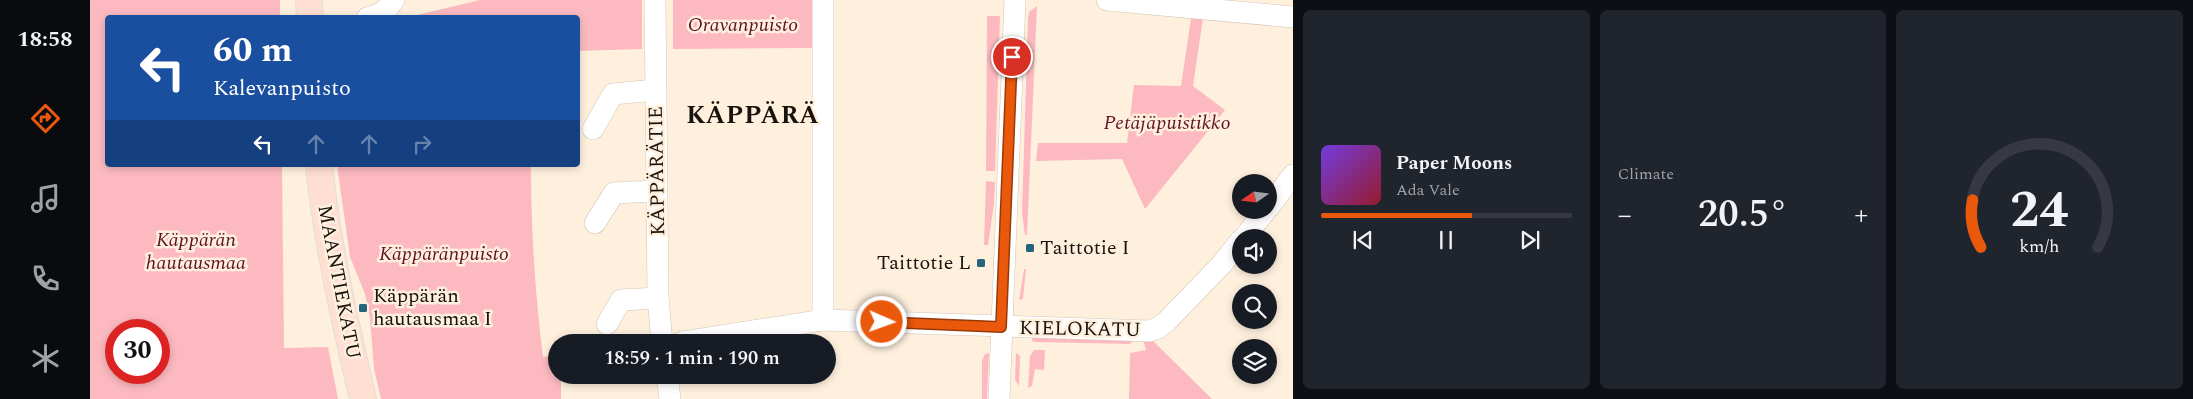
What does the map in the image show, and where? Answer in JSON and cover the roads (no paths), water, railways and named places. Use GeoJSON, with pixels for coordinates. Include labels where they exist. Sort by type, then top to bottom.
{"type":"FeatureCollection","features":[{"type":"Feature","properties":{"kind":"main road"},"geometry":{"type":"LineString","coordinates":[[309,0],[310,15]]}},
{"type":"Feature","properties":{"kind":"main road","name":"MAANTIEKATU"},"geometry":{"type":"LineString","coordinates":[[319,167],[322,203],[363,399]]}},
{"type":"Feature","properties":{"kind":"street"},"geometry":{"type":"LineString","coordinates":[[378,15],[388,9],[394,0]]}},
{"type":"Feature","properties":{"kind":"street","name":"KÄPPÄRÄTIE"},"geometry":{"type":"LineString","coordinates":[[655,0],[656,192],[658,298],[661,334]]}},
{"type":"Feature","properties":{"kind":"street"},"geometry":{"type":"LineString","coordinates":[[823,0],[823,320]]}},
{"type":"Feature","properties":{"kind":"street"},"geometry":{"type":"LineString","coordinates":[[999,399],[1014,0]]}},
{"type":"Feature","properties":{"kind":"street"},"geometry":{"type":"LineString","coordinates":[[1107,0],[1293,18]]}},
{"type":"Feature","properties":{"kind":"street"},"geometry":{"type":"LineString","coordinates":[[593,129],[613,94],[656,90]]}},
{"type":"Feature","properties":{"kind":"street"},"geometry":{"type":"LineString","coordinates":[[1278,195],[1293,175]]}},
{"type":"Feature","properties":{"kind":"street"},"geometry":{"type":"LineString","coordinates":[[595,222],[614,193],[656,192]]}},
{"type":"Feature","properties":{"kind":"street"},"geometry":{"type":"LineString","coordinates":[[1251,229],[1259,219]]}},
{"type":"Feature","properties":{"kind":"street","name":"KIELOKATU"},"geometry":{"type":"LineString","coordinates":[[733,334],[823,320],[1149,331],[1158,328],[1166,322],[1232,251]]}},
{"type":"Feature","properties":{"kind":"street"},"geometry":{"type":"LineString","coordinates":[[607,324],[621,300],[658,298]]}},
{"type":"Feature","properties":{"kind":"street"},"geometry":{"type":"LineString","coordinates":[[668,384],[670,399]]}},
{"type":"Feature","properties":{"kind":"place","name":"Taittotie I"},"geometry":{"type":"Point","coordinates":[1030,248]}},
{"type":"Feature","properties":{"kind":"place","name":"Taittotie L"},"geometry":{"type":"Point","coordinates":[981,263]}},
{"type":"Feature","properties":{"kind":"place","name":"Käppärän hautausmaa I"},"geometry":{"type":"Point","coordinates":[363,308]}},
{"type":"Feature","properties":{"kind":"district","name":"KÄPPÄRÄ"},"geometry":{"type":"Point","coordinates":[753,116]}},
{"type":"Feature","properties":{"kind":"park label","name":"Oravanpuisto"},"geometry":{"type":"Point","coordinates":[743,25]}},
{"type":"Feature","properties":{"kind":"park label","name":"Petäjäpuistikko"},"geometry":{"type":"Point","coordinates":[1167,123]}},
{"type":"Feature","properties":{"kind":"park label","name":"Käppärän hautausmaa"},"geometry":{"type":"Point","coordinates":[196,252]}},
{"type":"Feature","properties":{"kind":"park label","name":"Käppäränpuisto"},"geometry":{"type":"Point","coordinates":[444,254]}}]}
